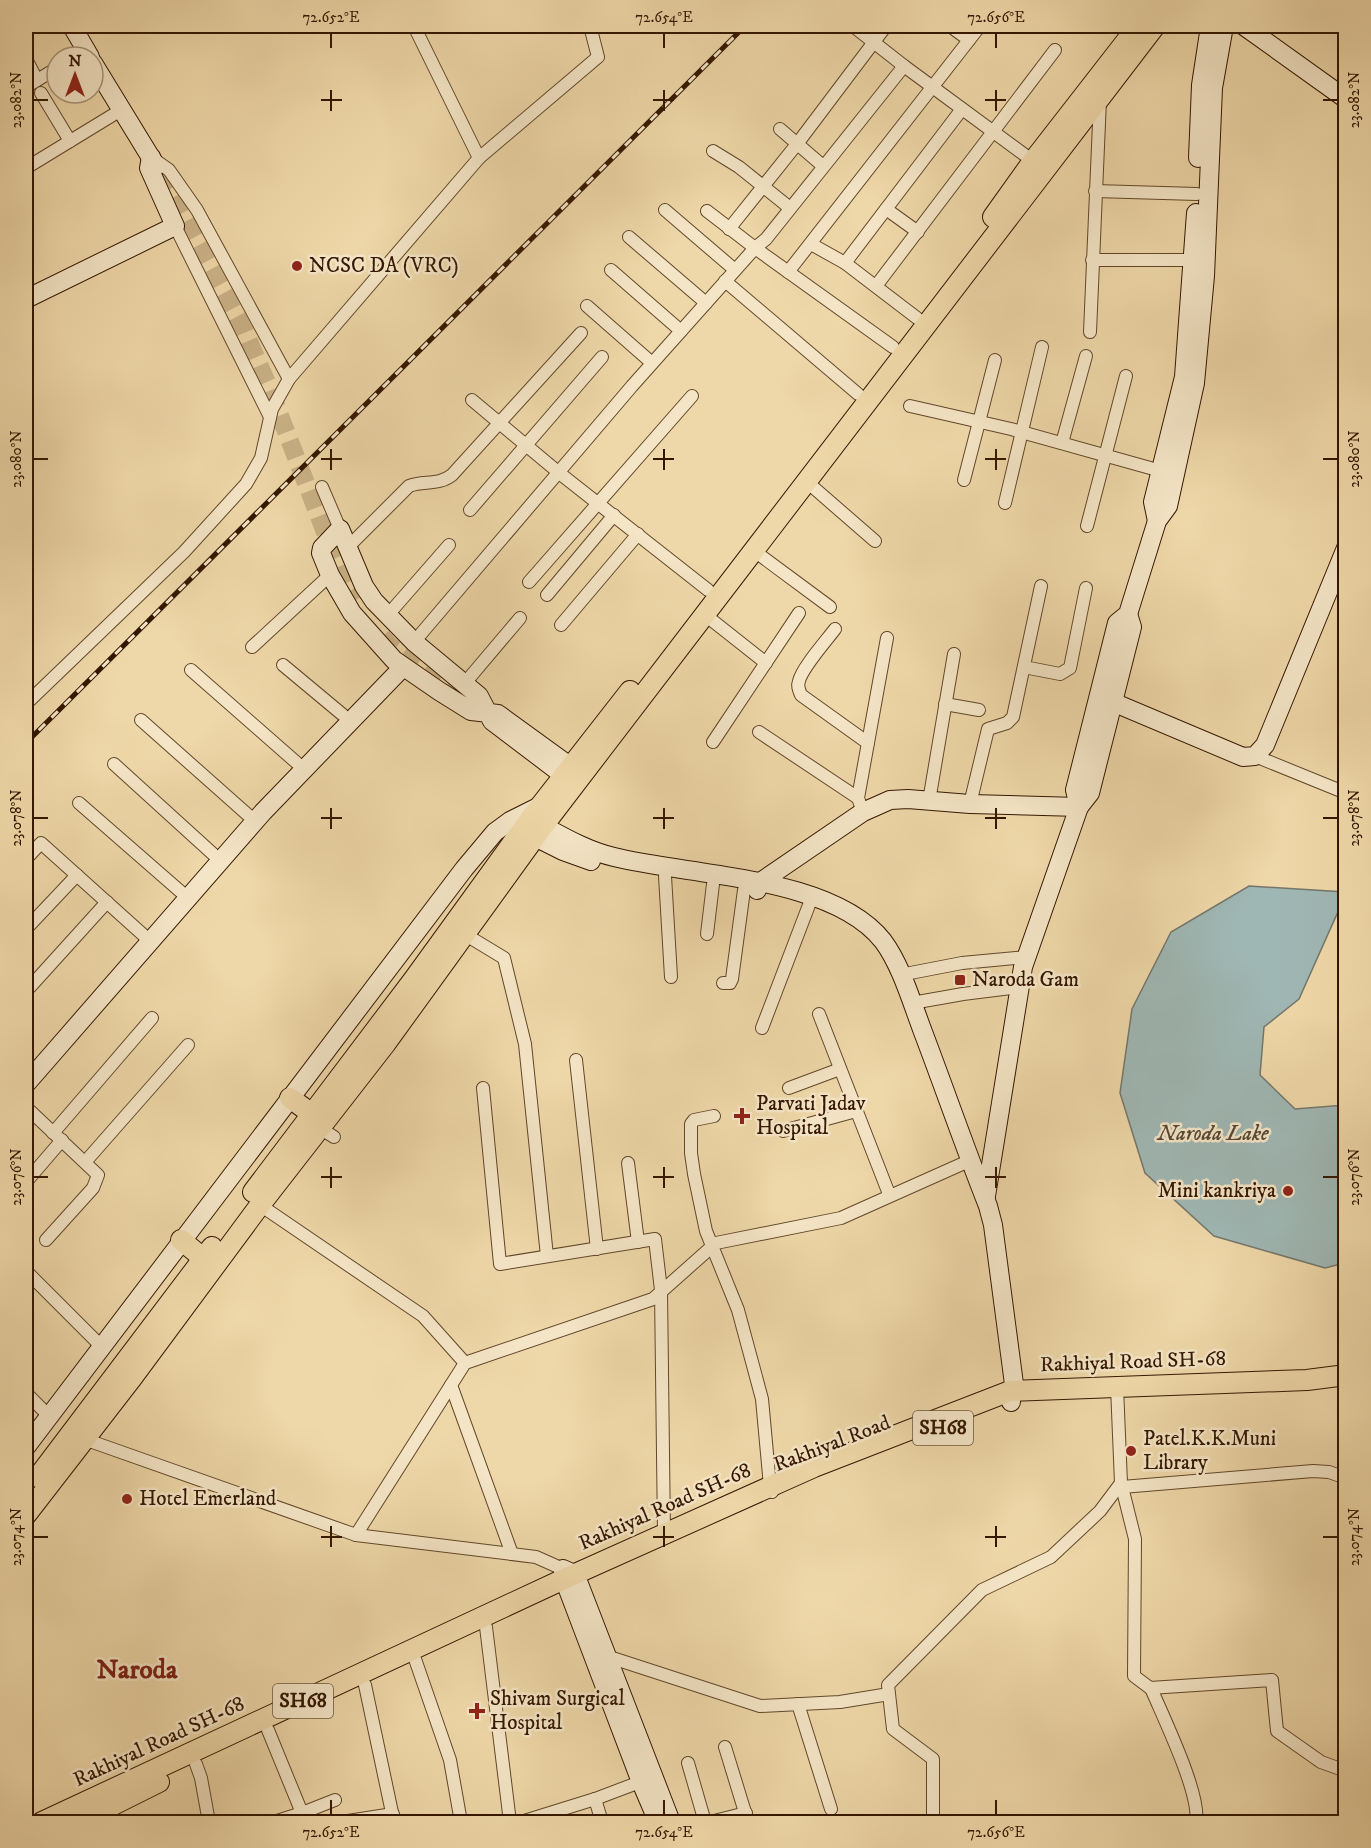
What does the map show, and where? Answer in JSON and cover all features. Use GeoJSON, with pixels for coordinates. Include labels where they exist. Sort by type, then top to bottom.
{"type":"FeatureCollection","features":[{"type":"Feature","properties":{"kind":"main road"},"geometry":{"type":"LineString","coordinates":[[29,1481],[203,1258],[322,1126],[414,979],[534,824],[704,614],[1155,26]]}},
{"type":"Feature","properties":{"kind":"main road"},"geometry":{"type":"LineString","coordinates":[[573,775],[708,590],[892,347],[978,238],[1132,28]]}},
{"type":"Feature","properties":{"kind":"main road"},"geometry":{"type":"LineString","coordinates":[[26,1515],[466,935],[534,824]]}},
{"type":"Feature","properties":{"kind":"main road"},"geometry":{"type":"LineString","coordinates":[[290,1098],[322,1126]]}},
{"type":"Feature","properties":{"kind":"main road"},"geometry":{"type":"LineString","coordinates":[[182,1240],[203,1258]]}},
{"type":"Feature","properties":{"kind":"main road","name":"Rakhiyal Road SH-68"},"geometry":{"type":"LineString","coordinates":[[1117,1392],[1307,1380],[1346,1375]]}},
{"type":"Feature","properties":{"kind":"main road","name":"Rakhiyal Road"},"geometry":{"type":"LineString","coordinates":[[79,1822],[415,1659],[486,1627],[570,1579],[771,1490],[794,1483],[1010,1397],[1346,1383]]}},
{"type":"Feature","properties":{"kind":"main road","name":"Rakhiyal Road SH-68"},"geometry":{"type":"LineString","coordinates":[[42,1822],[664,1534],[771,1490]]}},
{"type":"Feature","properties":{"kind":"street"},"geometry":{"type":"LineString","coordinates":[[72,26],[81,45]]}},
{"type":"Feature","properties":{"kind":"street"},"geometry":{"type":"LineString","coordinates":[[414,26],[479,158]]}},
{"type":"Feature","properties":{"kind":"street"},"geometry":{"type":"LineString","coordinates":[[26,704],[184,552],[246,484],[261,458],[270,417],[278,396],[290,379],[479,158],[598,57],[590,26]]}},
{"type":"Feature","properties":{"kind":"street"},"geometry":{"type":"LineString","coordinates":[[853,26],[903,66],[1033,161]]}},
{"type":"Feature","properties":{"kind":"street"},"geometry":{"type":"LineString","coordinates":[[729,229],[886,26]]}},
{"type":"Feature","properties":{"kind":"street"},"geometry":{"type":"LineString","coordinates":[[950,26],[969,40]]}},
{"type":"Feature","properties":{"kind":"street"},"geometry":{"type":"LineString","coordinates":[[788,272],[980,26]]}},
{"type":"Feature","properties":{"kind":"street"},"geometry":{"type":"LineString","coordinates":[[1157,521],[1152,502],[1184,377],[1197,194],[1199,109],[1210,26]]}},
{"type":"Feature","properties":{"kind":"street"},"geometry":{"type":"LineString","coordinates":[[1010,1397],[1004,1385],[982,1202],[1027,957],[1079,807],[1090,793],[1117,623],[1128,614],[1157,521],[1168,506],[1195,383],[1205,276],[1214,88],[1224,26]]}},
{"type":"Feature","properties":{"kind":"street"},"geometry":{"type":"LineString","coordinates":[[1244,26],[1346,99]]}},
{"type":"Feature","properties":{"kind":"street"},"geometry":{"type":"LineString","coordinates":[[1262,26],[1346,86]]}},
{"type":"Feature","properties":{"kind":"street"},"geometry":{"type":"LineString","coordinates":[[876,286],[1055,50]]}},
{"type":"Feature","properties":{"kind":"street"},"geometry":{"type":"LineString","coordinates":[[26,59],[37,80]]}},
{"type":"Feature","properties":{"kind":"street"},"geometry":{"type":"LineString","coordinates":[[414,642],[652,363],[754,248],[766,238],[903,66]]}},
{"type":"Feature","properties":{"kind":"street"},"geometry":{"type":"LineString","coordinates":[[26,87],[45,75]]}},
{"type":"Feature","properties":{"kind":"street"},"geometry":{"type":"LineString","coordinates":[[105,86],[160,174]]}},
{"type":"Feature","properties":{"kind":"street"},"geometry":{"type":"LineString","coordinates":[[41,93],[70,141]]}},
{"type":"Feature","properties":{"kind":"street"},"geometry":{"type":"LineString","coordinates":[[1090,332],[1100,99]]}},
{"type":"Feature","properties":{"kind":"street"},"geometry":{"type":"LineString","coordinates":[[844,263],[962,109]]}},
{"type":"Feature","properties":{"kind":"street"},"geometry":{"type":"LineString","coordinates":[[26,168],[121,110]]}},
{"type":"Feature","properties":{"kind":"street"},"geometry":{"type":"LineString","coordinates":[[780,129],[824,166]]}},
{"type":"Feature","properties":{"kind":"street"},"geometry":{"type":"LineString","coordinates":[[713,151],[764,186],[790,208]]}},
{"type":"Feature","properties":{"kind":"street"},"geometry":{"type":"LineString","coordinates":[[151,157],[169,170],[197,210],[290,379]]}},
{"type":"Feature","properties":{"kind":"street"},"geometry":{"type":"LineString","coordinates":[[151,157],[149,168],[175,226],[270,417]]}},
{"type":"Feature","properties":{"kind":"street"},"geometry":{"type":"LineString","coordinates":[[1095,191],[1197,194]]}},
{"type":"Feature","properties":{"kind":"street"},"geometry":{"type":"LineString","coordinates":[[886,209],[918,232]]}},
{"type":"Feature","properties":{"kind":"street"},"geometry":{"type":"LineString","coordinates":[[665,210],[735,270]]}},
{"type":"Feature","properties":{"kind":"street"},"geometry":{"type":"LineString","coordinates":[[707,211],[754,248],[892,347]]}},
{"type":"Feature","properties":{"kind":"street"},"geometry":{"type":"LineString","coordinates":[[26,299],[175,226]]}},
{"type":"Feature","properties":{"kind":"street"},"geometry":{"type":"LineString","coordinates":[[629,237],[706,303]]}},
{"type":"Feature","properties":{"kind":"street"},"geometry":{"type":"LineString","coordinates":[[811,244],[844,263],[917,318]]}},
{"type":"Feature","properties":{"kind":"street"},"geometry":{"type":"LineString","coordinates":[[1092,260],[1193,260]]}},
{"type":"Feature","properties":{"kind":"street"},"geometry":{"type":"LineString","coordinates":[[611,270],[681,331]]}},
{"type":"Feature","properties":{"kind":"street"},"geometry":{"type":"LineString","coordinates":[[725,280],[858,394]]}},
{"type":"Feature","properties":{"kind":"street"},"geometry":{"type":"LineString","coordinates":[[587,306],[652,363]]}},
{"type":"Feature","properties":{"kind":"street"},"geometry":{"type":"LineString","coordinates":[[347,548],[409,486],[447,479],[581,333]]}},
{"type":"Feature","properties":{"kind":"street"},"geometry":{"type":"LineString","coordinates":[[1005,503],[1042,347]]}},
{"type":"Feature","properties":{"kind":"street"},"geometry":{"type":"LineString","coordinates":[[1062,443],[1086,356]]}},
{"type":"Feature","properties":{"kind":"street"},"geometry":{"type":"LineString","coordinates":[[470,510],[602,357]]}},
{"type":"Feature","properties":{"kind":"street"},"geometry":{"type":"LineString","coordinates":[[964,480],[995,360]]}},
{"type":"Feature","properties":{"kind":"street"},"geometry":{"type":"LineString","coordinates":[[1087,526],[1126,376]]}},
{"type":"Feature","properties":{"kind":"street"},"geometry":{"type":"LineString","coordinates":[[529,582],[692,396]]}},
{"type":"Feature","properties":{"kind":"street"},"geometry":{"type":"LineString","coordinates":[[472,400],[558,472],[708,590]]}},
{"type":"Feature","properties":{"kind":"street"},"geometry":{"type":"LineString","coordinates":[[910,406],[1022,432],[1161,471]]}},
{"type":"Feature","properties":{"kind":"street"},"geometry":{"type":"LineString","coordinates":[[806,482],[875,541]]}},
{"type":"Feature","properties":{"kind":"street"},"geometry":{"type":"LineString","coordinates":[[322,487],[364,586],[387,616],[464,690],[479,696],[492,721],[573,775]]}},
{"type":"Feature","properties":{"kind":"street"},"geometry":{"type":"LineString","coordinates":[[547,595],[614,515]]}},
{"type":"Feature","properties":{"kind":"street"},"geometry":{"type":"LineString","coordinates":[[340,529],[322,548],[321,553],[330,575],[352,613],[399,663],[471,711],[488,712]]}},
{"type":"Feature","properties":{"kind":"street"},"geometry":{"type":"LineString","coordinates":[[561,625],[638,534]]}},
{"type":"Feature","properties":{"kind":"street"},"geometry":{"type":"LineString","coordinates":[[387,616],[449,545]]}},
{"type":"Feature","properties":{"kind":"street"},"geometry":{"type":"LineString","coordinates":[[1255,756],[1265,745],[1346,548]]}},
{"type":"Feature","properties":{"kind":"street"},"geometry":{"type":"LineString","coordinates":[[753,550],[830,607]]}},
{"type":"Feature","properties":{"kind":"street"},"geometry":{"type":"LineString","coordinates":[[252,647],[330,575]]}},
{"type":"Feature","properties":{"kind":"street"},"geometry":{"type":"LineString","coordinates":[[970,804],[986,733],[991,727],[1004,725],[1012,720],[1041,586]]}},
{"type":"Feature","properties":{"kind":"street"},"geometry":{"type":"LineString","coordinates":[[1024,667],[1060,674],[1070,668],[1086,588]]}},
{"type":"Feature","properties":{"kind":"street"},"geometry":{"type":"LineString","coordinates":[[713,742],[799,613]]}},
{"type":"Feature","properties":{"kind":"street"},"geometry":{"type":"LineString","coordinates":[[704,614],[766,663]]}},
{"type":"Feature","properties":{"kind":"street"},"geometry":{"type":"LineString","coordinates":[[464,690],[520,618]]}},
{"type":"Feature","properties":{"kind":"street"},"geometry":{"type":"LineString","coordinates":[[835,629],[801,677],[799,691],[801,695],[868,743]]}},
{"type":"Feature","properties":{"kind":"street"},"geometry":{"type":"LineString","coordinates":[[860,805],[868,743],[887,638]]}},
{"type":"Feature","properties":{"kind":"street"},"geometry":{"type":"LineString","coordinates":[[929,801],[954,654]]}},
{"type":"Feature","properties":{"kind":"street"},"geometry":{"type":"LineString","coordinates":[[26,1084],[213,854],[343,715],[399,663]]}},
{"type":"Feature","properties":{"kind":"street"},"geometry":{"type":"LineString","coordinates":[[26,1070],[399,663]]}},
{"type":"Feature","properties":{"kind":"street"},"geometry":{"type":"LineString","coordinates":[[283,665],[343,715]]}},
{"type":"Feature","properties":{"kind":"street"},"geometry":{"type":"LineString","coordinates":[[191,670],[297,764]]}},
{"type":"Feature","properties":{"kind":"street"},"geometry":{"type":"LineString","coordinates":[[1105,699],[1243,757],[1255,756],[1346,793]]}},
{"type":"Feature","properties":{"kind":"street"},"geometry":{"type":"LineString","coordinates":[[945,704],[980,710]]}},
{"type":"Feature","properties":{"kind":"street"},"geometry":{"type":"LineString","coordinates":[[141,720],[248,815]]}},
{"type":"Feature","properties":{"kind":"street"},"geometry":{"type":"LineString","coordinates":[[759,732],[860,805]]}},
{"type":"Feature","properties":{"kind":"street"},"geometry":{"type":"LineString","coordinates":[[114,764],[213,854]]}},
{"type":"Feature","properties":{"kind":"street"},"geometry":{"type":"LineString","coordinates":[[723,983],[730,983],[732,979],[753,888],[860,805],[890,800],[1079,807]]}},
{"type":"Feature","properties":{"kind":"street"},"geometry":{"type":"LineString","coordinates":[[79,803],[181,892]]}},
{"type":"Feature","properties":{"kind":"street"},"geometry":{"type":"LineString","coordinates":[[26,1447],[464,869],[495,832],[510,821],[534,824],[583,847],[614,857],[753,888],[829,913],[852,926],[877,952],[913,1029],[982,1202]]}},
{"type":"Feature","properties":{"kind":"street"},"geometry":{"type":"LineString","coordinates":[[534,824],[573,856],[665,876],[816,897],[849,913],[868,926],[882,940],[912,1003],[964,1141],[967,1162]]}},
{"type":"Feature","properties":{"kind":"street"},"geometry":{"type":"LineString","coordinates":[[26,859],[41,843],[147,938]]}},
{"type":"Feature","properties":{"kind":"street"},"geometry":{"type":"LineString","coordinates":[[26,929],[77,875]]}},
{"type":"Feature","properties":{"kind":"street"},"geometry":{"type":"LineString","coordinates":[[665,876],[671,977]]}},
{"type":"Feature","properties":{"kind":"street"},"geometry":{"type":"LineString","coordinates":[[707,934],[713,884]]}},
{"type":"Feature","properties":{"kind":"street"},"geometry":{"type":"LineString","coordinates":[[30,987],[107,902]]}},
{"type":"Feature","properties":{"kind":"street"},"geometry":{"type":"LineString","coordinates":[[762,1028],[809,906]]}},
{"type":"Feature","properties":{"kind":"street"},"geometry":{"type":"LineString","coordinates":[[466,935],[504,958],[507,969],[525,1044],[547,1256]]}},
{"type":"Feature","properties":{"kind":"street"},"geometry":{"type":"LineString","coordinates":[[900,975],[962,963],[1027,957]]}},
{"type":"Feature","properties":{"kind":"street"},"geometry":{"type":"LineString","coordinates":[[912,1003],[1020,987]]}},
{"type":"Feature","properties":{"kind":"street"},"geometry":{"type":"LineString","coordinates":[[819,1014],[889,1194]]}},
{"type":"Feature","properties":{"kind":"street"},"geometry":{"type":"LineString","coordinates":[[26,1182],[58,1136],[152,1018]]}},
{"type":"Feature","properties":{"kind":"street"},"geometry":{"type":"LineString","coordinates":[[86,1161],[188,1045]]}},
{"type":"Feature","properties":{"kind":"street"},"geometry":{"type":"LineString","coordinates":[[576,1060],[597,1249]]}},
{"type":"Feature","properties":{"kind":"street"},"geometry":{"type":"LineString","coordinates":[[789,1088],[840,1069]]}},
{"type":"Feature","properties":{"kind":"street"},"geometry":{"type":"LineString","coordinates":[[483,1088],[500,1264],[655,1239],[661,1290],[664,1534]]}},
{"type":"Feature","properties":{"kind":"street"},"geometry":{"type":"LineString","coordinates":[[26,1107],[86,1161],[98,1175],[93,1188],[46,1240]]}},
{"type":"Feature","properties":{"kind":"street"},"geometry":{"type":"LineString","coordinates":[[783,1131],[856,1111]]}},
{"type":"Feature","properties":{"kind":"street"},"geometry":{"type":"LineString","coordinates":[[714,1116],[694,1120],[690,1129],[694,1173],[706,1231],[738,1310],[762,1399],[771,1490]]}},
{"type":"Feature","properties":{"kind":"street"},"geometry":{"type":"LineString","coordinates":[[964,1141],[980,1139],[997,1130]]}},
{"type":"Feature","properties":{"kind":"street"},"geometry":{"type":"LineString","coordinates":[[628,1162],[638,1242]]}},
{"type":"Feature","properties":{"kind":"street"},"geometry":{"type":"LineString","coordinates":[[356,1535],[465,1363],[653,1299],[716,1243],[841,1218],[889,1194],[967,1162]]}},
{"type":"Feature","properties":{"kind":"street"},"geometry":{"type":"LineString","coordinates":[[260,1205],[423,1316],[465,1363]]}},
{"type":"Feature","properties":{"kind":"street"},"geometry":{"type":"LineString","coordinates":[[26,1271],[101,1346]]}},
{"type":"Feature","properties":{"kind":"street"},"geometry":{"type":"LineString","coordinates":[[451,1385],[512,1554]]}},
{"type":"Feature","properties":{"kind":"street"},"geometry":{"type":"LineString","coordinates":[[1117,1392],[1121,1485],[1135,1539],[1134,1676],[1151,1688],[1193,1792],[1198,1814],[1197,1822]]}},
{"type":"Feature","properties":{"kind":"street"},"geometry":{"type":"LineString","coordinates":[[26,1393],[49,1416]]}},
{"type":"Feature","properties":{"kind":"street"},"geometry":{"type":"LineString","coordinates":[[84,1439],[356,1535],[536,1557],[570,1579],[647,1780],[658,1822]]}},
{"type":"Feature","properties":{"kind":"street"},"geometry":{"type":"LineString","coordinates":[[933,1822],[933,1760],[893,1729],[888,1685],[982,1590],[1050,1557],[1100,1511],[1121,1485],[1313,1471],[1329,1472],[1346,1478]]}},
{"type":"Feature","properties":{"kind":"street"},"geometry":{"type":"LineString","coordinates":[[486,1627],[510,1822]]}},
{"type":"Feature","properties":{"kind":"street"},"geometry":{"type":"LineString","coordinates":[[600,1655],[760,1706],[840,1702],[889,1694]]}},
{"type":"Feature","properties":{"kind":"street"},"geometry":{"type":"LineString","coordinates":[[415,1659],[450,1760],[461,1822]]}},
{"type":"Feature","properties":{"kind":"street"},"geometry":{"type":"LineString","coordinates":[[1151,1688],[1272,1680],[1277,1731],[1322,1762],[1346,1771]]}},
{"type":"Feature","properties":{"kind":"street"},"geometry":{"type":"LineString","coordinates":[[348,1821],[394,1818],[364,1685]]}},
{"type":"Feature","properties":{"kind":"street"},"geometry":{"type":"LineString","coordinates":[[798,1704],[831,1809]]}},
{"type":"Feature","properties":{"kind":"street"},"geometry":{"type":"LineString","coordinates":[[268,1730],[302,1813]]}},
{"type":"Feature","properties":{"kind":"street"},"geometry":{"type":"LineString","coordinates":[[710,1822],[747,1818],[725,1747]]}},
{"type":"Feature","properties":{"kind":"street"},"geometry":{"type":"LineString","coordinates":[[688,1763],[705,1822]]}},
{"type":"Feature","properties":{"kind":"street"},"geometry":{"type":"LineString","coordinates":[[196,1764],[201,1778],[209,1822]]}},
{"type":"Feature","properties":{"kind":"street"},"geometry":{"type":"LineString","coordinates":[[521,1822],[554,1818],[595,1799],[647,1780]]}},
{"type":"Feature","properties":{"kind":"street"},"geometry":{"type":"LineString","coordinates":[[647,1780],[671,1822]]}},
{"type":"Feature","properties":{"kind":"street"},"geometry":{"type":"LineString","coordinates":[[595,1799],[602,1822]]}},
{"type":"Feature","properties":{"kind":"street"},"geometry":{"type":"LineString","coordinates":[[274,1822],[335,1800]]}},
{"type":"Feature","properties":{"kind":"water","name":"Naroda Lake"},"geometry":{"type":"Polygon","coordinates":[[[1249,886],[1345,892],[1299,999],[1264,1027],[1260,1075],[1295,1109],[1345,1105],[1345,1263],[1325,1268],[1214,1236],[1145,1173],[1120,1093],[1132,1009],[1171,932],[1249,886]]]}},
{"type":"Feature","properties":{"kind":"tunnel"},"geometry":{"type":"LineString","coordinates":[[160,174],[245,332],[270,390],[347,589],[354,601]]}},
{"type":"Feature","properties":{"kind":"tunnel"},"geometry":{"type":"LineString","coordinates":[[382,637],[389,645],[458,694]]}},
{"type":"Feature","properties":{"kind":"railway"},"geometry":{"type":"LineString","coordinates":[[26,743],[745,26]]}},
{"type":"Feature","properties":{"kind":"place","name":"NCSC DA (VRC)"},"geometry":{"type":"Point","coordinates":[297,266]}},
{"type":"Feature","properties":{"kind":"place","name":"Naroda Gam"},"geometry":{"type":"Point","coordinates":[960,980]}},
{"type":"Feature","properties":{"kind":"place","name":"Parvati Jadav Hospital"},"geometry":{"type":"Point","coordinates":[742,1116]}},
{"type":"Feature","properties":{"kind":"place","name":"Mini kankriya"},"geometry":{"type":"Point","coordinates":[1288,1191]}},
{"type":"Feature","properties":{"kind":"place","name":"Patel.K.K.Muni Library"},"geometry":{"type":"Point","coordinates":[1131,1451]}},
{"type":"Feature","properties":{"kind":"place","name":"Hotel Emerland"},"geometry":{"type":"Point","coordinates":[127,1499]}},
{"type":"Feature","properties":{"kind":"place","name":"Shivam Surgical Hospital"},"geometry":{"type":"Point","coordinates":[477,1711]}},
{"type":"Feature","properties":{"kind":"district","name":"Naroda"},"geometry":{"type":"Point","coordinates":[137,1670]}}]}
